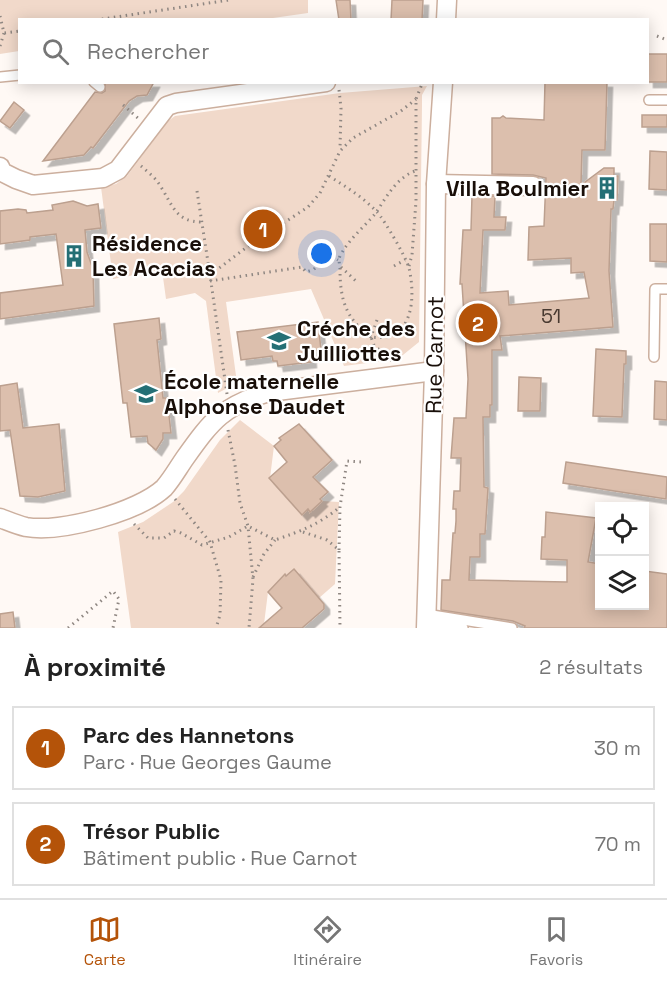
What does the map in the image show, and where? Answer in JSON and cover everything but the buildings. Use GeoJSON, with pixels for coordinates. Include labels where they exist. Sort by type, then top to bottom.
{"type":"FeatureCollection","features":[{"type":"Feature","properties":{"kind":"street"},"geometry":{"type":"LineString","coordinates":[[446,18],[447,0]]}},
{"type":"Feature","properties":{"kind":"street"},"geometry":{"type":"LineString","coordinates":[[1,171],[33,185],[103,177],[118,171],[167,106],[312,84]]}},
{"type":"Feature","properties":{"kind":"street","name":"Rue Carnot"},"geometry":{"type":"LineString","coordinates":[[426,621],[434,370],[436,184],[443,84]]}},
{"type":"Feature","properties":{"kind":"street"},"geometry":{"type":"LineString","coordinates":[[436,184],[533,186]]}},
{"type":"Feature","properties":{"kind":"street"},"geometry":{"type":"LineString","coordinates":[[0,518],[26,527],[65,525],[114,513],[144,502],[167,484],[202,433],[216,417],[243,400],[268,392],[434,370]]}},
{"type":"Feature","properties":{"kind":"lane"},"geometry":{"type":"LineString","coordinates":[[0,77],[18,75]]}},
{"type":"Feature","properties":{"kind":"lane"},"geometry":{"type":"LineString","coordinates":[[649,100],[667,100]]}},
{"type":"Feature","properties":{"kind":"lane"},"geometry":{"type":"LineString","coordinates":[[654,357],[655,289],[667,289]]}},
{"type":"Feature","properties":{"kind":"lane"},"geometry":{"type":"LineString","coordinates":[[426,621],[447,617],[512,628]]}},
{"type":"Feature","properties":{"kind":"lane"},"geometry":{"type":"LineString","coordinates":[[426,621],[463,628]]}},
{"type":"Feature","properties":{"kind":"path"},"geometry":{"type":"LineString","coordinates":[[109,18],[229,0]]}},
{"type":"Feature","properties":{"kind":"path"},"geometry":{"type":"LineString","coordinates":[[0,16],[4,33],[0,46]]}},
{"type":"Feature","properties":{"kind":"path"},"geometry":{"type":"LineString","coordinates":[[4,33],[18,31]]}},
{"type":"Feature","properties":{"kind":"path"},"geometry":{"type":"LineString","coordinates":[[657,36],[667,40]]}},
{"type":"Feature","properties":{"kind":"path"},"geometry":{"type":"LineString","coordinates":[[338,84],[341,108],[340,151]]}},
{"type":"Feature","properties":{"kind":"path"},"geometry":{"type":"LineString","coordinates":[[408,268],[412,255],[416,201],[416,99],[422,84]]}},
{"type":"Feature","properties":{"kind":"path"},"geometry":{"type":"LineString","coordinates":[[210,275],[247,247],[308,207],[320,193],[340,151],[352,138],[401,111],[416,99]]}},
{"type":"Feature","properties":{"kind":"path"},"geometry":{"type":"LineString","coordinates":[[123,105],[141,120]]}},
{"type":"Feature","properties":{"kind":"path"},"geometry":{"type":"LineString","coordinates":[[138,164],[160,185],[174,211],[185,220],[202,222]]}},
{"type":"Feature","properties":{"kind":"path"},"geometry":{"type":"LineString","coordinates":[[338,260],[349,241],[376,212],[382,199],[408,174],[415,171]]}},
{"type":"Feature","properties":{"kind":"path"},"geometry":{"type":"LineString","coordinates":[[329,176],[349,188],[376,212],[388,227],[408,268],[412,297],[406,322],[400,330],[388,337],[371,337]]}},
{"type":"Feature","properties":{"kind":"path"},"geometry":{"type":"LineString","coordinates":[[197,190],[227,394]]}},
{"type":"Feature","properties":{"kind":"path"},"geometry":{"type":"LineString","coordinates":[[210,281],[302,267],[306,272],[313,270],[329,255],[338,260],[340,266],[345,309],[353,321],[371,337],[374,345],[392,359],[392,363]]}},
{"type":"Feature","properties":{"kind":"path"},"geometry":{"type":"LineString","coordinates":[[394,266],[405,260]]}},
{"type":"Feature","properties":{"kind":"path"},"geometry":{"type":"LineString","coordinates":[[340,266],[357,282]]}},
{"type":"Feature","properties":{"kind":"path"},"geometry":{"type":"LineString","coordinates":[[371,337],[377,320]]}},
{"type":"Feature","properties":{"kind":"path"},"geometry":{"type":"LineString","coordinates":[[227,429],[240,503],[248,526],[253,579],[249,628]]}},
{"type":"Feature","properties":{"kind":"path"},"geometry":{"type":"LineString","coordinates":[[340,628],[340,507],[347,461],[362,462]]}},
{"type":"Feature","properties":{"kind":"path"},"geometry":{"type":"LineString","coordinates":[[173,498],[210,542],[221,580],[220,615],[216,628]]}},
{"type":"Feature","properties":{"kind":"path"},"geometry":{"type":"LineString","coordinates":[[253,579],[274,540],[323,521],[340,507]]}},
{"type":"Feature","properties":{"kind":"path"},"geometry":{"type":"LineString","coordinates":[[134,524],[148,538],[164,538],[174,531],[202,545],[229,537],[248,526]]}},
{"type":"Feature","properties":{"kind":"path"},"geometry":{"type":"LineString","coordinates":[[248,526],[274,540]]}},
{"type":"Feature","properties":{"kind":"path"},"geometry":{"type":"LineString","coordinates":[[302,531],[327,540],[339,550]]}},
{"type":"Feature","properties":{"kind":"path"},"geometry":{"type":"LineString","coordinates":[[68,628],[113,591],[119,599],[113,628]]}},
{"type":"Feature","properties":{"kind":"shaded area"},"geometry":{"type":"Polygon","coordinates":[[[0,0],[308,0],[308,13],[273,18],[18,18],[18,51],[0,54],[0,0]]]}},
{"type":"Feature","properties":{"kind":"shaded area"},"geometry":{"type":"Polygon","coordinates":[[[427,86],[422,95],[419,342],[398,359],[344,366],[311,289],[226,302],[237,383],[218,393],[206,301],[195,293],[166,299],[162,270],[113,279],[101,187],[116,184],[127,176],[168,121],[175,116],[340,93],[427,86]]]}},
{"type":"Feature","properties":{"kind":"shaded area"},"geometry":{"type":"Polygon","coordinates":[[[240,420],[274,446],[270,478],[302,514],[308,509],[310,511],[322,501],[339,502],[335,584],[319,598],[294,570],[286,576],[285,574],[268,592],[264,624],[267,628],[131,628],[118,532],[143,522],[173,502],[184,491],[220,440],[240,420]]]}},
{"type":"Feature","properties":{"kind":"place","name":"Villa Boulmier"},"geometry":{"type":"Point","coordinates":[607,188]}},
{"type":"Feature","properties":{"kind":"place","name":"Parc des Hannetons"},"geometry":{"type":"Point","coordinates":[263,229]}},
{"type":"Feature","properties":{"kind":"place","name":"Résidence Les Acacias"},"geometry":{"type":"Point","coordinates":[74,256]}},
{"type":"Feature","properties":{"kind":"place","name":"Trésor Public"},"geometry":{"type":"Point","coordinates":[478,323]}},
{"type":"Feature","properties":{"kind":"place","name":"Créche des Juilliottes"},"geometry":{"type":"Point","coordinates":[279,341]}},
{"type":"Feature","properties":{"kind":"place","name":"École maternelle Alphonse Daudet"},"geometry":{"type":"Point","coordinates":[146,394]}}]}
